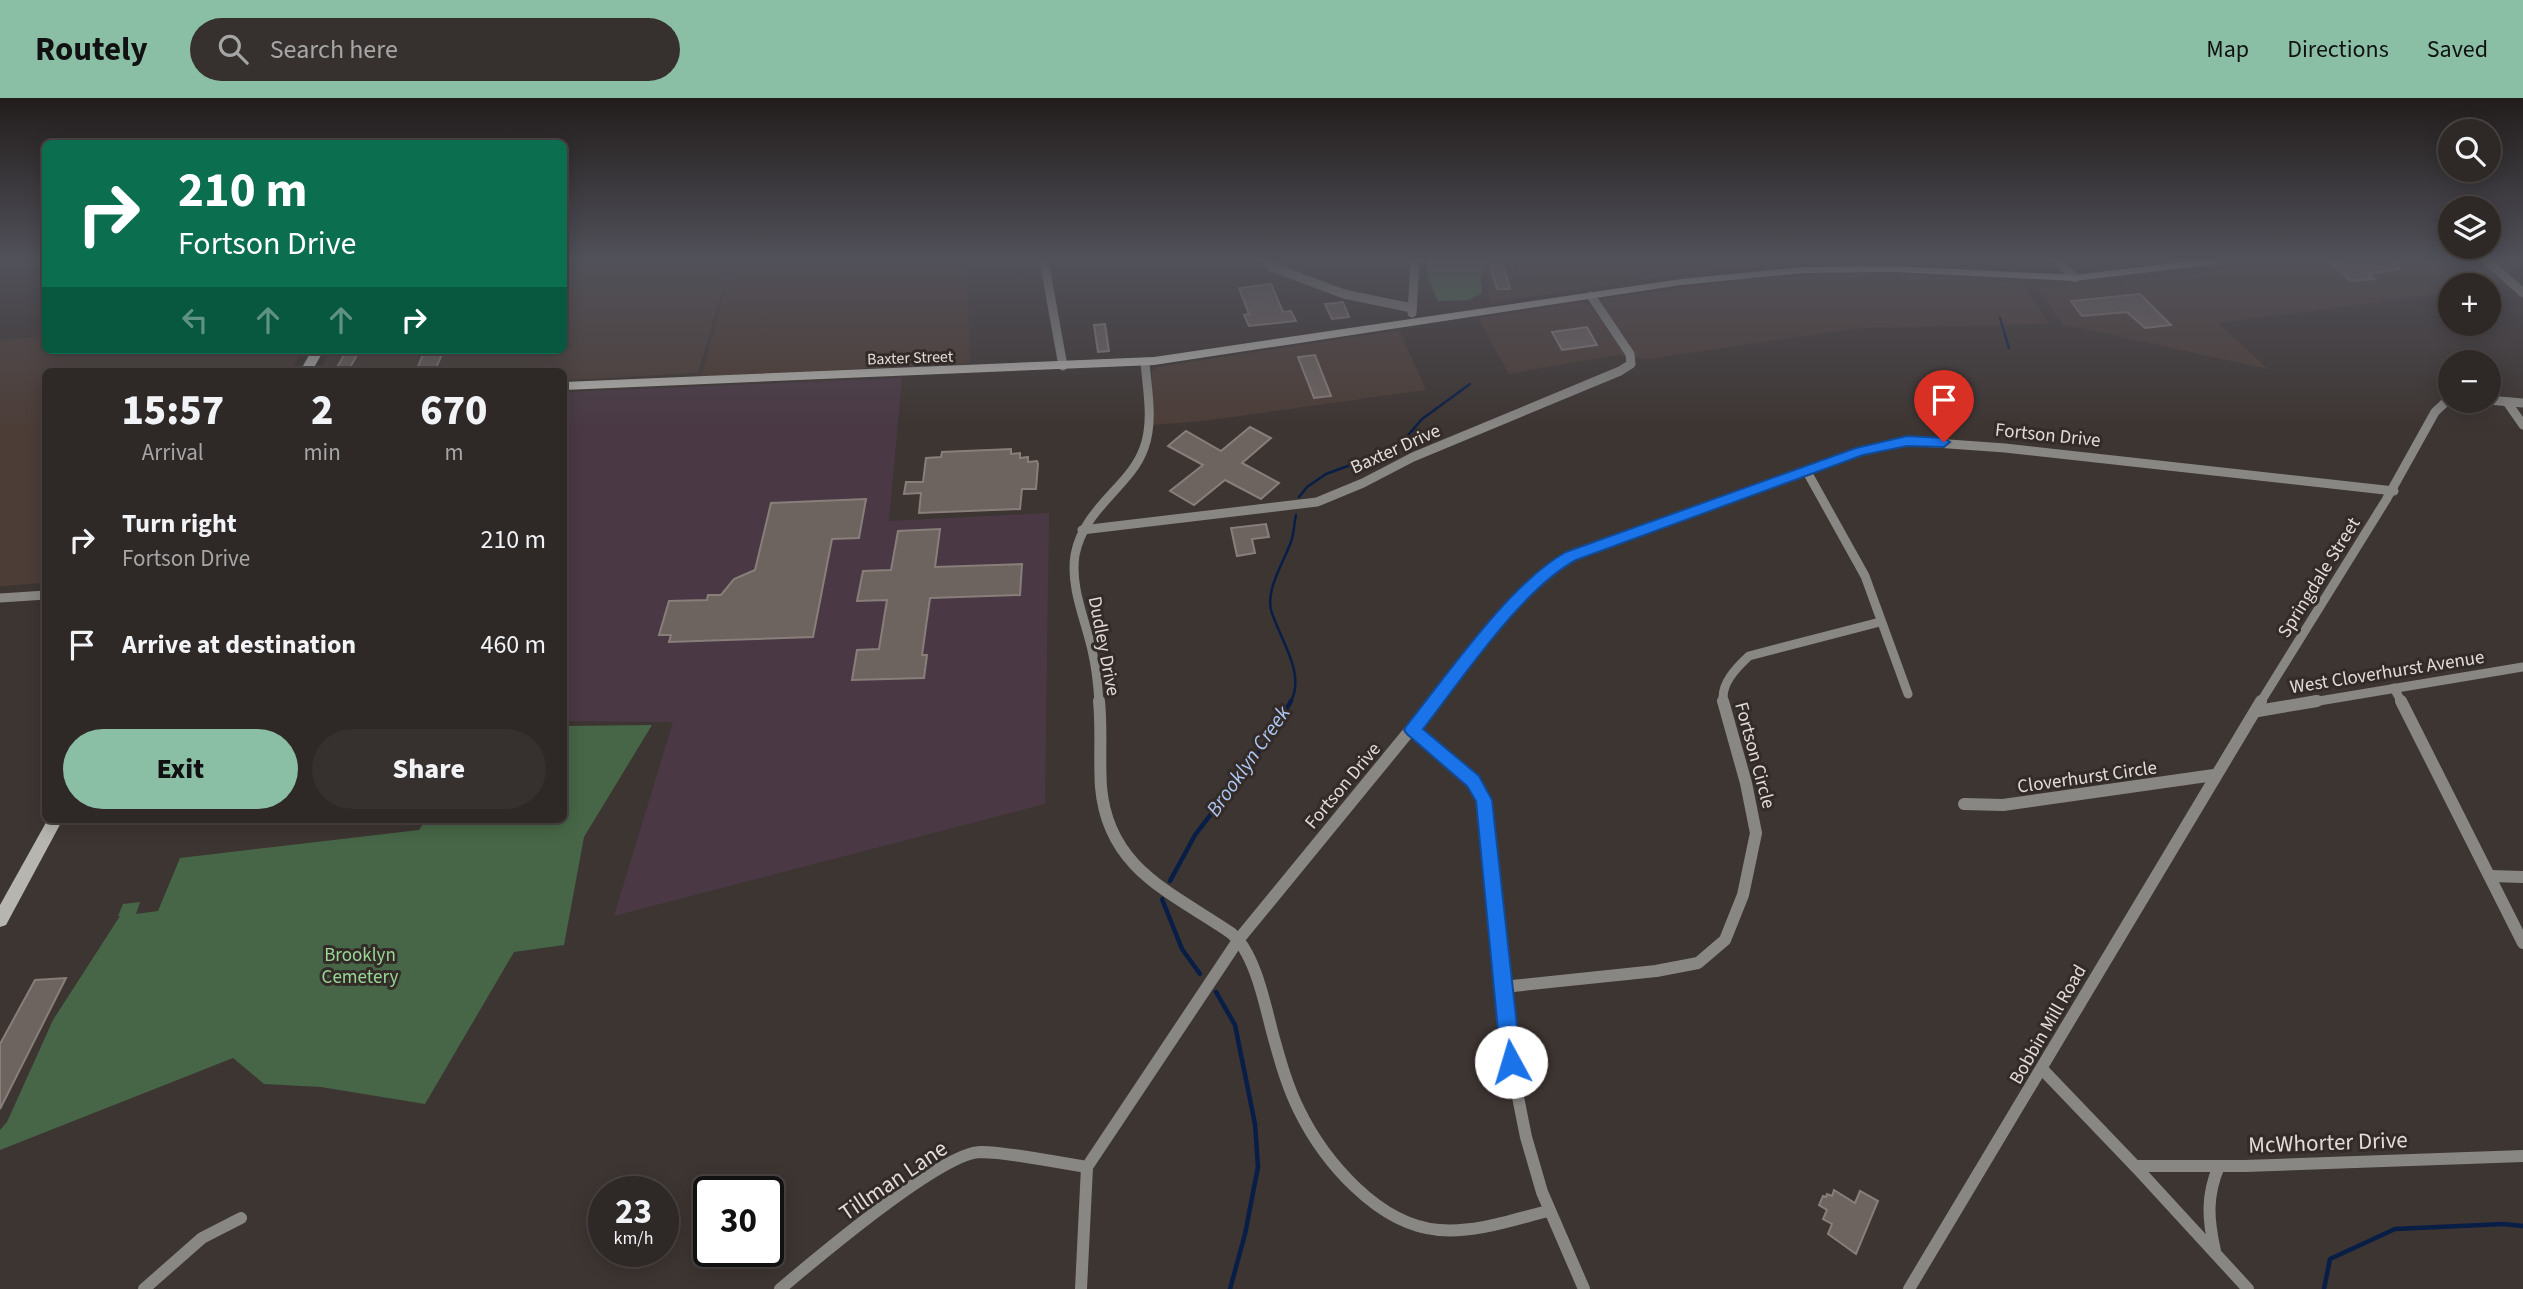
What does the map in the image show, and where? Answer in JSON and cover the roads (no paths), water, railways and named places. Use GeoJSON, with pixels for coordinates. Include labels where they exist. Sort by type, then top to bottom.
{"type":"FeatureCollection","features":[{"type":"Feature","properties":{"kind":"main road","name":"Baxter Street"},"geometry":{"type":"LineString","coordinates":[[567,386],[1145,362],[1452,317]]}},
{"type":"Feature","properties":{"kind":"main road"},"geometry":{"type":"LineString","coordinates":[[0,920],[54,823]]}},
{"type":"Feature","properties":{"kind":"street"},"geometry":{"type":"LineString","coordinates":[[1054,317],[1063,366]]}},
{"type":"Feature","properties":{"kind":"street"},"geometry":{"type":"LineString","coordinates":[[1414,317],[1415,322]]}},
{"type":"Feature","properties":{"kind":"street","name":"Baxter Drive"},"geometry":{"type":"LineString","coordinates":[[1082,530],[1317,502],[1363,483],[1413,457],[1620,371],[1630,364],[1630,354],[1605,317]]}},
{"type":"Feature","properties":{"kind":"street","name":"Dudley Drive"},"geometry":{"type":"LineString","coordinates":[[1145,362],[1149,415],[1146,444],[1139,458],[1082,530],[1074,553],[1074,574],[1093,659],[1100,713],[1103,805],[1114,838],[1126,857],[1143,872],[1239,939]]}},
{"type":"Feature","properties":{"kind":"street"},"geometry":{"type":"LineString","coordinates":[[2501,401],[2523,403]]}},
{"type":"Feature","properties":{"kind":"street"},"geometry":{"type":"LineString","coordinates":[[2507,402],[2523,425]]}},
{"type":"Feature","properties":{"kind":"street","name":"Springdale Street"},"geometry":{"type":"LineString","coordinates":[[2214,775],[2258,711],[2299,639],[2394,491],[2438,408]]}},
{"type":"Feature","properties":{"kind":"street","name":"Fortson Drive"},"geometry":{"type":"LineString","coordinates":[[1087,1167],[1239,939],[1516,602],[1558,563],[1596,546],[1886,444],[1929,441],[2394,491]]}},
{"type":"Feature","properties":{"kind":"street"},"geometry":{"type":"LineString","coordinates":[[1806,470],[1865,576],[1908,694]]}},
{"type":"Feature","properties":{"kind":"street"},"geometry":{"type":"LineString","coordinates":[[0,598],[42,595]]}},
{"type":"Feature","properties":{"kind":"street","name":"Fortson Circle"},"geometry":{"type":"LineString","coordinates":[[1503,987],[1656,971],[1698,963],[1726,940],[1743,895],[1756,833],[1746,782],[1722,696],[1729,681],[1734,671],[1749,656],[1880,622]]}},
{"type":"Feature","properties":{"kind":"street","name":"West Cloverhurst Avenue"},"geometry":{"type":"LineString","coordinates":[[2258,711],[2523,667]]}},
{"type":"Feature","properties":{"kind":"street"},"geometry":{"type":"LineString","coordinates":[[2393,688],[2523,943]]}},
{"type":"Feature","properties":{"kind":"street"},"geometry":{"type":"LineString","coordinates":[[1412,730],[1473,781],[1484,800],[1503,987],[1518,1099],[1529,1149],[1548,1211],[1584,1289]]}},
{"type":"Feature","properties":{"kind":"street","name":"Cloverhurst Circle"},"geometry":{"type":"LineString","coordinates":[[1964,804],[2003,805],[2214,775]]}},
{"type":"Feature","properties":{"kind":"street","name":"Bobbin Mill Road"},"geometry":{"type":"LineString","coordinates":[[1909,1289],[2043,1070],[2214,775]]}},
{"type":"Feature","properties":{"kind":"street"},"geometry":{"type":"LineString","coordinates":[[2490,876],[2523,877]]}},
{"type":"Feature","properties":{"kind":"street"},"geometry":{"type":"LineString","coordinates":[[1239,939],[1255,974],[1295,1102],[1331,1157],[1354,1185],[1399,1218],[1432,1230],[1480,1228],[1548,1211]]}},
{"type":"Feature","properties":{"kind":"street"},"geometry":{"type":"LineString","coordinates":[[2043,1070],[2248,1289]]}},
{"type":"Feature","properties":{"kind":"street","name":"Tillman Lane"},"geometry":{"type":"LineString","coordinates":[[780,1289],[883,1206],[956,1160],[979,1152],[1087,1167]]}},
{"type":"Feature","properties":{"kind":"street","name":"McWhorter Drive"},"geometry":{"type":"LineString","coordinates":[[2135,1166],[2219,1166],[2523,1156]]}},
{"type":"Feature","properties":{"kind":"street"},"geometry":{"type":"LineString","coordinates":[[2216,1253],[2208,1221],[2209,1186],[2219,1166]]}},
{"type":"Feature","properties":{"kind":"street"},"geometry":{"type":"LineString","coordinates":[[1081,1289],[1087,1167]]}},
{"type":"Feature","properties":{"kind":"street"},"geometry":{"type":"LineString","coordinates":[[144,1289],[202,1238],[241,1217]]}},
{"type":"Feature","properties":{"kind":"waterway"},"geometry":{"type":"LineString","coordinates":[[2000,318],[2009,348]]}},
{"type":"Feature","properties":{"kind":"waterway","name":"Brooklyn Creek"},"geometry":{"type":"LineString","coordinates":[[1299,497],[1307,487],[1326,474],[1397,448],[1422,419],[1470,384]]}},
{"type":"Feature","properties":{"kind":"waterway","name":"Brooklyn Creek"},"geometry":{"type":"LineString","coordinates":[[1290,702],[1294,692],[1294,668],[1270,602],[1273,584],[1291,542],[1296,515]]}},
{"type":"Feature","properties":{"kind":"waterway","name":"Brooklyn Creek"},"geometry":{"type":"LineString","coordinates":[[1170,881],[1195,835],[1273,733],[1290,702]]}},
{"type":"Feature","properties":{"kind":"waterway","name":"Brooklyn Creek"},"geometry":{"type":"LineString","coordinates":[[1162,899],[1182,949],[1200,974]]}},
{"type":"Feature","properties":{"kind":"waterway","name":"Brooklyn Creek"},"geometry":{"type":"LineString","coordinates":[[1216,992],[1235,1025],[1255,1124],[1258,1167],[1245,1234],[1230,1289]]}},
{"type":"Feature","properties":{"kind":"waterway"},"geometry":{"type":"LineString","coordinates":[[2324,1289],[2330,1259],[2395,1229],[2503,1224],[2523,1226]]}},
{"type":"Feature","properties":{"kind":"park label","name":"Brooklyn Cemetery"},"geometry":{"type":"Point","coordinates":[360,965]}}]}
